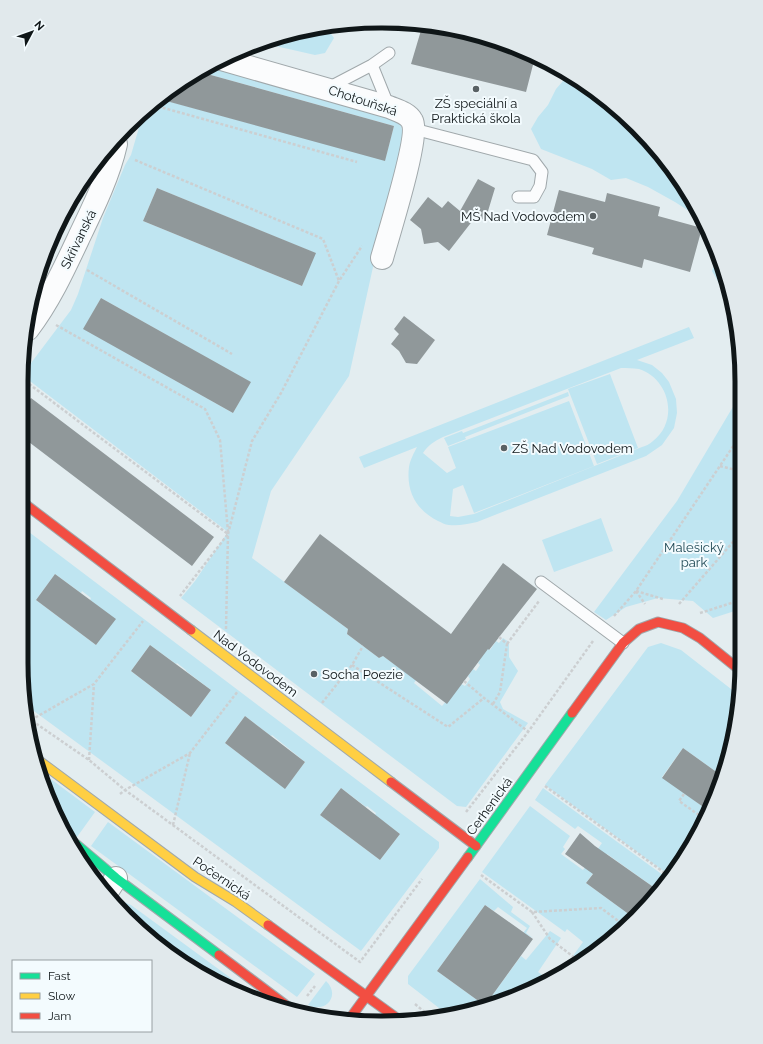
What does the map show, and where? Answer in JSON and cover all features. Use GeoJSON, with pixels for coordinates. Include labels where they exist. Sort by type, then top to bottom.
{"type":"FeatureCollection","features":[{"type":"Feature","properties":{"kind":"street","name":"Chotouňská"},"geometry":{"type":"LineString","coordinates":[[231,62],[328,88],[389,107],[405,114],[412,120],[414,129]]}},
{"type":"Feature","properties":{"kind":"street"},"geometry":{"type":"LineString","coordinates":[[382,258],[406,176],[414,129]]}},
{"type":"Feature","properties":{"kind":"street","name":"Skřivanská"},"geometry":{"type":"LineString","coordinates":[[34,321],[69,260],[94,205],[116,148]]}},
{"type":"Feature","properties":{"kind":"street","name":"Nad Vodovodem"},"geometry":{"type":"LineString","coordinates":[[28,506],[476,846]]}},
{"type":"Feature","properties":{"kind":"street","name":"Cerhenická"},"geometry":{"type":"LineString","coordinates":[[353,1015],[623,643],[639,630],[658,622],[683,628],[700,638],[735,666]]}},
{"type":"Feature","properties":{"kind":"street","name":"Počernická"},"geometry":{"type":"LineString","coordinates":[[43,764],[195,877],[236,902],[393,1016]]}},
{"type":"Feature","properties":{"kind":"street"},"geometry":{"type":"LineString","coordinates":[[87,858],[112,885],[279,1000]]}},
{"type":"Feature","properties":{"kind":"lane"},"geometry":{"type":"LineString","coordinates":[[328,88],[372,65],[389,53]]}},
{"type":"Feature","properties":{"kind":"lane"},"geometry":{"type":"LineString","coordinates":[[372,65],[389,107]]}},
{"type":"Feature","properties":{"kind":"lane"},"geometry":{"type":"LineString","coordinates":[[414,129],[533,160],[542,172],[540,186],[534,197],[518,197]]}},
{"type":"Feature","properties":{"kind":"lane"},"geometry":{"type":"LineString","coordinates":[[545,585],[623,643]]}},
{"type":"Feature","properties":{"kind":"path"},"geometry":{"type":"LineString","coordinates":[[159,107],[357,162]]}},
{"type":"Feature","properties":{"kind":"path"},"geometry":{"type":"LineString","coordinates":[[116,148],[323,239],[340,281]]}},
{"type":"Feature","properties":{"kind":"path"},"geometry":{"type":"LineString","coordinates":[[168,612],[228,534],[252,442],[281,393],[340,281],[364,242]]}},
{"type":"Feature","properties":{"kind":"path"},"geometry":{"type":"LineString","coordinates":[[69,260],[232,354]]}},
{"type":"Feature","properties":{"kind":"path"},"geometry":{"type":"LineString","coordinates":[[33,322],[205,409],[220,440],[228,534],[225,656]]}},
{"type":"Feature","properties":{"kind":"path"},"geometry":{"type":"LineString","coordinates":[[28,383],[228,534]]}},
{"type":"Feature","properties":{"kind":"path"},"geometry":{"type":"LineString","coordinates":[[453,829],[528,732],[603,628],[636,591],[735,444]]}},
{"type":"Feature","properties":{"kind":"path"},"geometry":{"type":"LineString","coordinates":[[720,466],[735,470]]}},
{"type":"Feature","properties":{"kind":"path"},"geometry":{"type":"LineString","coordinates":[[680,604],[735,540]]}},
{"type":"Feature","properties":{"kind":"path"},"geometry":{"type":"LineString","coordinates":[[493,704],[500,692],[507,644],[545,585]]}},
{"type":"Feature","properties":{"kind":"path"},"geometry":{"type":"LineString","coordinates":[[636,591],[665,600]]}},
{"type":"Feature","properties":{"kind":"path"},"geometry":{"type":"LineString","coordinates":[[672,602],[680,604],[685,608]]}},
{"type":"Feature","properties":{"kind":"path"},"geometry":{"type":"LineString","coordinates":[[695,614],[735,602]]}},
{"type":"Feature","properties":{"kind":"path"},"geometry":{"type":"LineString","coordinates":[[33,718],[94,684],[148,616]]}},
{"type":"Feature","properties":{"kind":"path"},"geometry":{"type":"LineString","coordinates":[[499,638],[507,644]]}},
{"type":"Feature","properties":{"kind":"path"},"geometry":{"type":"LineString","coordinates":[[319,727],[329,713],[320,706],[352,665],[363,646]]}},
{"type":"Feature","properties":{"kind":"path"},"geometry":{"type":"LineString","coordinates":[[352,665],[448,727],[484,698]]}},
{"type":"Feature","properties":{"kind":"path"},"geometry":{"type":"LineString","coordinates":[[464,681],[548,747]]}},
{"type":"Feature","properties":{"kind":"path"},"geometry":{"type":"LineString","coordinates":[[89,760],[94,684]]}},
{"type":"Feature","properties":{"kind":"path"},"geometry":{"type":"LineString","coordinates":[[117,797],[125,790],[190,753],[240,688]]}},
{"type":"Feature","properties":{"kind":"path"},"geometry":{"type":"LineString","coordinates":[[33,721],[89,760],[125,790],[360,962],[422,879]]}},
{"type":"Feature","properties":{"kind":"path"},"geometry":{"type":"LineString","coordinates":[[173,825],[190,753]]}},
{"type":"Feature","properties":{"kind":"path"},"geometry":{"type":"LineString","coordinates":[[528,774],[665,873]]}},
{"type":"Feature","properties":{"kind":"path"},"geometry":{"type":"LineString","coordinates":[[684,794],[679,801],[700,816]]}},
{"type":"Feature","properties":{"kind":"path"},"geometry":{"type":"LineString","coordinates":[[463,863],[532,912],[550,939],[575,958]]}},
{"type":"Feature","properties":{"kind":"path"},"geometry":{"type":"LineString","coordinates":[[532,912],[601,908],[620,923]]}},
{"type":"Feature","properties":{"kind":"green space"},"geometry":{"type":"Polygon","coordinates":[[[330,32],[334,38],[325,53],[315,55],[273,45],[290,40],[330,32]]]}},
{"type":"Feature","properties":{"kind":"green space"},"geometry":{"type":"Polygon","coordinates":[[[221,66],[399,121],[401,125],[404,141],[375,258],[349,376],[271,491],[252,558],[348,629],[347,634],[379,658],[383,656],[416,680],[414,683],[442,706],[461,684],[465,686],[470,679],[468,676],[473,669],[476,671],[480,665],[478,663],[487,648],[490,650],[496,641],[499,643],[503,638],[509,642],[509,657],[518,671],[500,702],[503,709],[528,723],[466,807],[457,806],[181,598],[195,581],[228,532],[28,380],[29,366],[71,310],[78,294],[103,218],[125,165],[131,155],[140,124],[166,101],[385,160],[394,126],[207,74],[221,66]],[[157,188],[143,221],[302,286],[315,253],[157,188]],[[101,298],[84,329],[233,413],[250,382],[101,298]]]}},
{"type":"Feature","properties":{"kind":"green space"},"geometry":{"type":"Polygon","coordinates":[[[564,79],[597,101],[615,116],[647,148],[662,166],[693,213],[648,187],[626,178],[611,180],[592,169],[541,149],[531,129],[538,117],[548,105],[556,89],[564,79]]]}},
{"type":"Feature","properties":{"kind":"green space"},"geometry":{"type":"Polygon","coordinates":[[[715,265],[723,290],[712,271],[715,265]]]}},
{"type":"Feature","properties":{"kind":"green space"},"geometry":{"type":"Polygon","coordinates":[[[689,327],[694,338],[637,360],[652,365],[662,373],[669,382],[676,399],[677,413],[674,428],[662,445],[646,456],[477,522],[460,525],[446,525],[430,517],[418,505],[411,492],[408,476],[410,462],[417,447],[364,468],[359,457],[689,327]],[[621,368],[443,437],[429,445],[423,453],[447,473],[456,468],[448,447],[569,401],[594,466],[474,513],[463,485],[453,489],[450,516],[458,517],[474,514],[645,446],[652,442],[661,433],[666,423],[668,412],[664,391],[650,374],[639,369],[621,368]]]}},
{"type":"Feature","properties":{"kind":"green space"},"geometry":{"type":"Polygon","coordinates":[[[610,374],[638,448],[597,464],[568,389],[610,374]]]}},
{"type":"Feature","properties":{"kind":"green space"},"geometry":{"type":"Polygon","coordinates":[[[568,392],[569,396],[465,437],[466,439],[448,446],[444,438],[462,431],[463,433],[568,392]]]}},
{"type":"Feature","properties":{"kind":"green space","name":"Malešický park"},"geometry":{"type":"Polygon","coordinates":[[[735,403],[735,611],[713,618],[693,601],[658,598],[626,607],[606,620],[594,612],[677,501],[735,403]]]}},
{"type":"Feature","properties":{"kind":"green space"},"geometry":{"type":"Polygon","coordinates":[[[601,518],[613,551],[554,572],[542,540],[601,518]]]}},
{"type":"Feature","properties":{"kind":"green space"},"geometry":{"type":"Polygon","coordinates":[[[28,531],[439,842],[439,848],[361,951],[31,709],[28,662],[28,531]],[[55,574],[36,600],[96,645],[115,619],[90,600],[91,598],[82,591],[81,593],[55,574]],[[150,645],[131,671],[191,717],[211,690],[177,663],[176,664],[150,645]],[[245,716],[225,743],[285,788],[305,762],[272,735],[271,736],[245,716]],[[341,788],[320,815],[380,860],[400,834],[375,815],[376,813],[341,788]]]}},
{"type":"Feature","properties":{"kind":"green space"},"geometry":{"type":"Polygon","coordinates":[[[661,643],[681,650],[734,691],[728,731],[717,772],[683,748],[662,777],[704,807],[688,839],[666,873],[545,785],[648,647],[661,643]]]}},
{"type":"Feature","properties":{"kind":"green space"},"geometry":{"type":"Polygon","coordinates":[[[47,776],[95,812],[77,837],[71,832],[64,819],[47,776]]]}},
{"type":"Feature","properties":{"kind":"green space"},"geometry":{"type":"Polygon","coordinates":[[[543,788],[664,876],[654,888],[607,854],[586,883],[629,914],[597,943],[568,962],[583,942],[567,929],[565,932],[482,872],[530,806],[570,836],[563,847],[565,849],[561,854],[583,870],[602,843],[578,826],[575,829],[535,800],[543,788]]]}},
{"type":"Feature","properties":{"kind":"green space"},"geometry":{"type":"Polygon","coordinates":[[[108,822],[315,974],[297,997],[91,846],[108,822]]]}},
{"type":"Feature","properties":{"kind":"green space"},"geometry":{"type":"Polygon","coordinates":[[[480,879],[513,907],[511,912],[530,926],[526,933],[533,938],[523,933],[527,928],[498,907],[494,911],[485,905],[437,971],[480,1002],[442,1010],[408,984],[408,976],[480,879]]]}},
{"type":"Feature","properties":{"kind":"green space"},"geometry":{"type":"Polygon","coordinates":[[[122,902],[131,905],[245,989],[205,969],[166,943],[148,928],[122,902]]]}},
{"type":"Feature","properties":{"kind":"green space"},"geometry":{"type":"Polygon","coordinates":[[[550,931],[561,938],[538,972],[544,976],[517,989],[490,999],[521,956],[526,960],[550,931]]]}},
{"type":"Feature","properties":{"kind":"green space"},"geometry":{"type":"Polygon","coordinates":[[[326,981],[332,992],[332,997],[329,1002],[321,1007],[308,1005],[326,981]]]}},
{"type":"Feature","properties":{"kind":"building"},"geometry":{"type":"Polygon","coordinates":[[[421,30],[479,42],[534,62],[526,92],[411,64],[421,30]]]}},
{"type":"Feature","properties":{"kind":"building"},"geometry":{"type":"Polygon","coordinates":[[[207,74],[394,126],[385,161],[166,101],[207,74]]]}},
{"type":"Feature","properties":{"kind":"building"},"geometry":{"type":"Polygon","coordinates":[[[478,179],[495,188],[485,221],[477,215],[449,251],[438,242],[424,244],[421,229],[410,220],[428,197],[442,208],[448,201],[460,211],[478,179]]]}},
{"type":"Feature","properties":{"kind":"building"},"geometry":{"type":"Polygon","coordinates":[[[157,188],[316,253],[302,286],[143,221],[157,188]]]}},
{"type":"Feature","properties":{"kind":"building"},"geometry":{"type":"Polygon","coordinates":[[[559,190],[605,202],[607,193],[660,207],[658,216],[700,227],[701,230],[690,272],[644,259],[642,268],[592,254],[594,248],[547,235],[559,190]]]}},
{"type":"Feature","properties":{"kind":"building"},"geometry":{"type":"Polygon","coordinates":[[[101,298],[251,382],[233,413],[83,329],[101,298]]]}},
{"type":"Feature","properties":{"kind":"building"},"geometry":{"type":"Polygon","coordinates":[[[404,316],[435,340],[417,364],[406,363],[399,351],[391,344],[399,334],[394,329],[404,316]]]}},
{"type":"Feature","properties":{"kind":"building"},"geometry":{"type":"Polygon","coordinates":[[[31,398],[214,537],[192,566],[28,441],[28,402],[31,398]]]}},
{"type":"Feature","properties":{"kind":"building"},"geometry":{"type":"Polygon","coordinates":[[[320,534],[451,634],[503,563],[537,589],[489,650],[488,649],[447,704],[383,656],[379,658],[347,634],[348,629],[284,582],[320,534]]]}},
{"type":"Feature","properties":{"kind":"building"},"geometry":{"type":"Polygon","coordinates":[[[55,574],[116,619],[96,645],[36,600],[55,574]]]}},
{"type":"Feature","properties":{"kind":"building"},"geometry":{"type":"Polygon","coordinates":[[[150,645],[211,690],[191,717],[131,671],[150,645]]]}},
{"type":"Feature","properties":{"kind":"building"},"geometry":{"type":"Polygon","coordinates":[[[245,716],[305,762],[285,789],[225,743],[245,716]]]}},
{"type":"Feature","properties":{"kind":"building"},"geometry":{"type":"Polygon","coordinates":[[[683,748],[717,772],[704,807],[662,778],[683,748]]]}},
{"type":"Feature","properties":{"kind":"building"},"geometry":{"type":"Polygon","coordinates":[[[341,788],[400,834],[380,860],[320,815],[341,788]]]}},
{"type":"Feature","properties":{"kind":"building"},"geometry":{"type":"Polygon","coordinates":[[[580,833],[595,846],[654,888],[629,914],[586,883],[593,874],[565,854],[580,833]]]}},
{"type":"Feature","properties":{"kind":"building"},"geometry":{"type":"Polygon","coordinates":[[[485,905],[533,939],[490,999],[480,1002],[437,971],[485,905]]]}},
{"type":"Feature","properties":{"kind":"traffic: fast"},"geometry":{"type":"LineString","coordinates":[[468,857],[572,713]]}},
{"type":"Feature","properties":{"kind":"traffic: fast"},"geometry":{"type":"LineString","coordinates":[[81,849],[116,878],[219,955]]}},
{"type":"Feature","properties":{"kind":"traffic: slow"},"geometry":{"type":"LineString","coordinates":[[191,630],[391,782]]}},
{"type":"Feature","properties":{"kind":"traffic: slow"},"geometry":{"type":"LineString","coordinates":[[43,764],[195,877],[236,902],[268,925]]}},
{"type":"Feature","properties":{"kind":"traffic: jam"},"geometry":{"type":"LineString","coordinates":[[28,506],[191,630]]}},
{"type":"Feature","properties":{"kind":"traffic: jam"},"geometry":{"type":"LineString","coordinates":[[572,713],[623,643],[639,629],[658,622],[683,628],[700,638],[735,666]]}},
{"type":"Feature","properties":{"kind":"traffic: jam"},"geometry":{"type":"LineString","coordinates":[[391,782],[476,846]]}},
{"type":"Feature","properties":{"kind":"traffic: jam"},"geometry":{"type":"LineString","coordinates":[[353,1015],[468,857]]}},
{"type":"Feature","properties":{"kind":"traffic: jam"},"geometry":{"type":"LineString","coordinates":[[268,925],[393,1016]]}},
{"type":"Feature","properties":{"kind":"traffic: jam"},"geometry":{"type":"LineString","coordinates":[[219,955],[280,1001]]}},
{"type":"Feature","properties":{"kind":"place","name":"ZŠ speciální a Praktická škola"},"geometry":{"type":"Point","coordinates":[476,89]}},
{"type":"Feature","properties":{"kind":"place","name":"MŠ Nad Vodovodem"},"geometry":{"type":"Point","coordinates":[593,216]}},
{"type":"Feature","properties":{"kind":"place","name":"ZŠ Nad Vodovodem"},"geometry":{"type":"Point","coordinates":[504,448]}},
{"type":"Feature","properties":{"kind":"place","name":"Socha Poezie"},"geometry":{"type":"Point","coordinates":[314,674]}}]}
